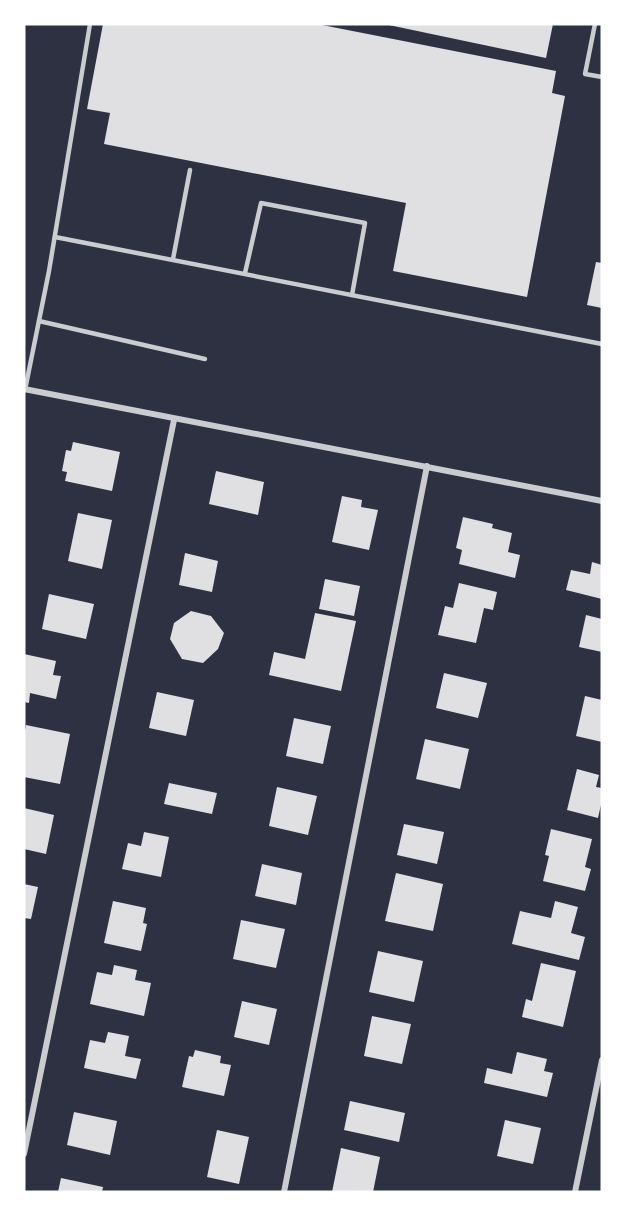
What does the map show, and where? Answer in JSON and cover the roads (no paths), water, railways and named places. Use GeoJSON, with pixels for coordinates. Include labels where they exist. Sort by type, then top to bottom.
{"type":"FeatureCollection","features":[{"type":"Feature","properties":{"kind":"street"},"geometry":{"type":"LineString","coordinates":[[25,389],[174,420],[427,466],[602,501]]}},
{"type":"Feature","properties":{"kind":"street"},"geometry":{"type":"LineString","coordinates":[[24,1154],[174,420]]}},
{"type":"Feature","properties":{"kind":"street"},"geometry":{"type":"LineString","coordinates":[[284,1192],[427,466]]}},
{"type":"Feature","properties":{"kind":"street"},"geometry":{"type":"LineString","coordinates":[[575,1192],[602,1060]]}},
{"type":"Feature","properties":{"kind":"lane"},"geometry":{"type":"LineString","coordinates":[[25,389],[54,237],[90,24]]}},
{"type":"Feature","properties":{"kind":"lane"},"geometry":{"type":"LineString","coordinates":[[595,24],[585,74],[602,77]]}},
{"type":"Feature","properties":{"kind":"lane"},"geometry":{"type":"LineString","coordinates":[[173,259],[190,170]]}},
{"type":"Feature","properties":{"kind":"lane"},"geometry":{"type":"LineString","coordinates":[[245,273],[261,203],[365,223],[352,295]]}},
{"type":"Feature","properties":{"kind":"lane"},"geometry":{"type":"LineString","coordinates":[[54,237],[602,344]]}},
{"type":"Feature","properties":{"kind":"lane"},"geometry":{"type":"LineString","coordinates":[[39,321],[205,359]]}}]}
